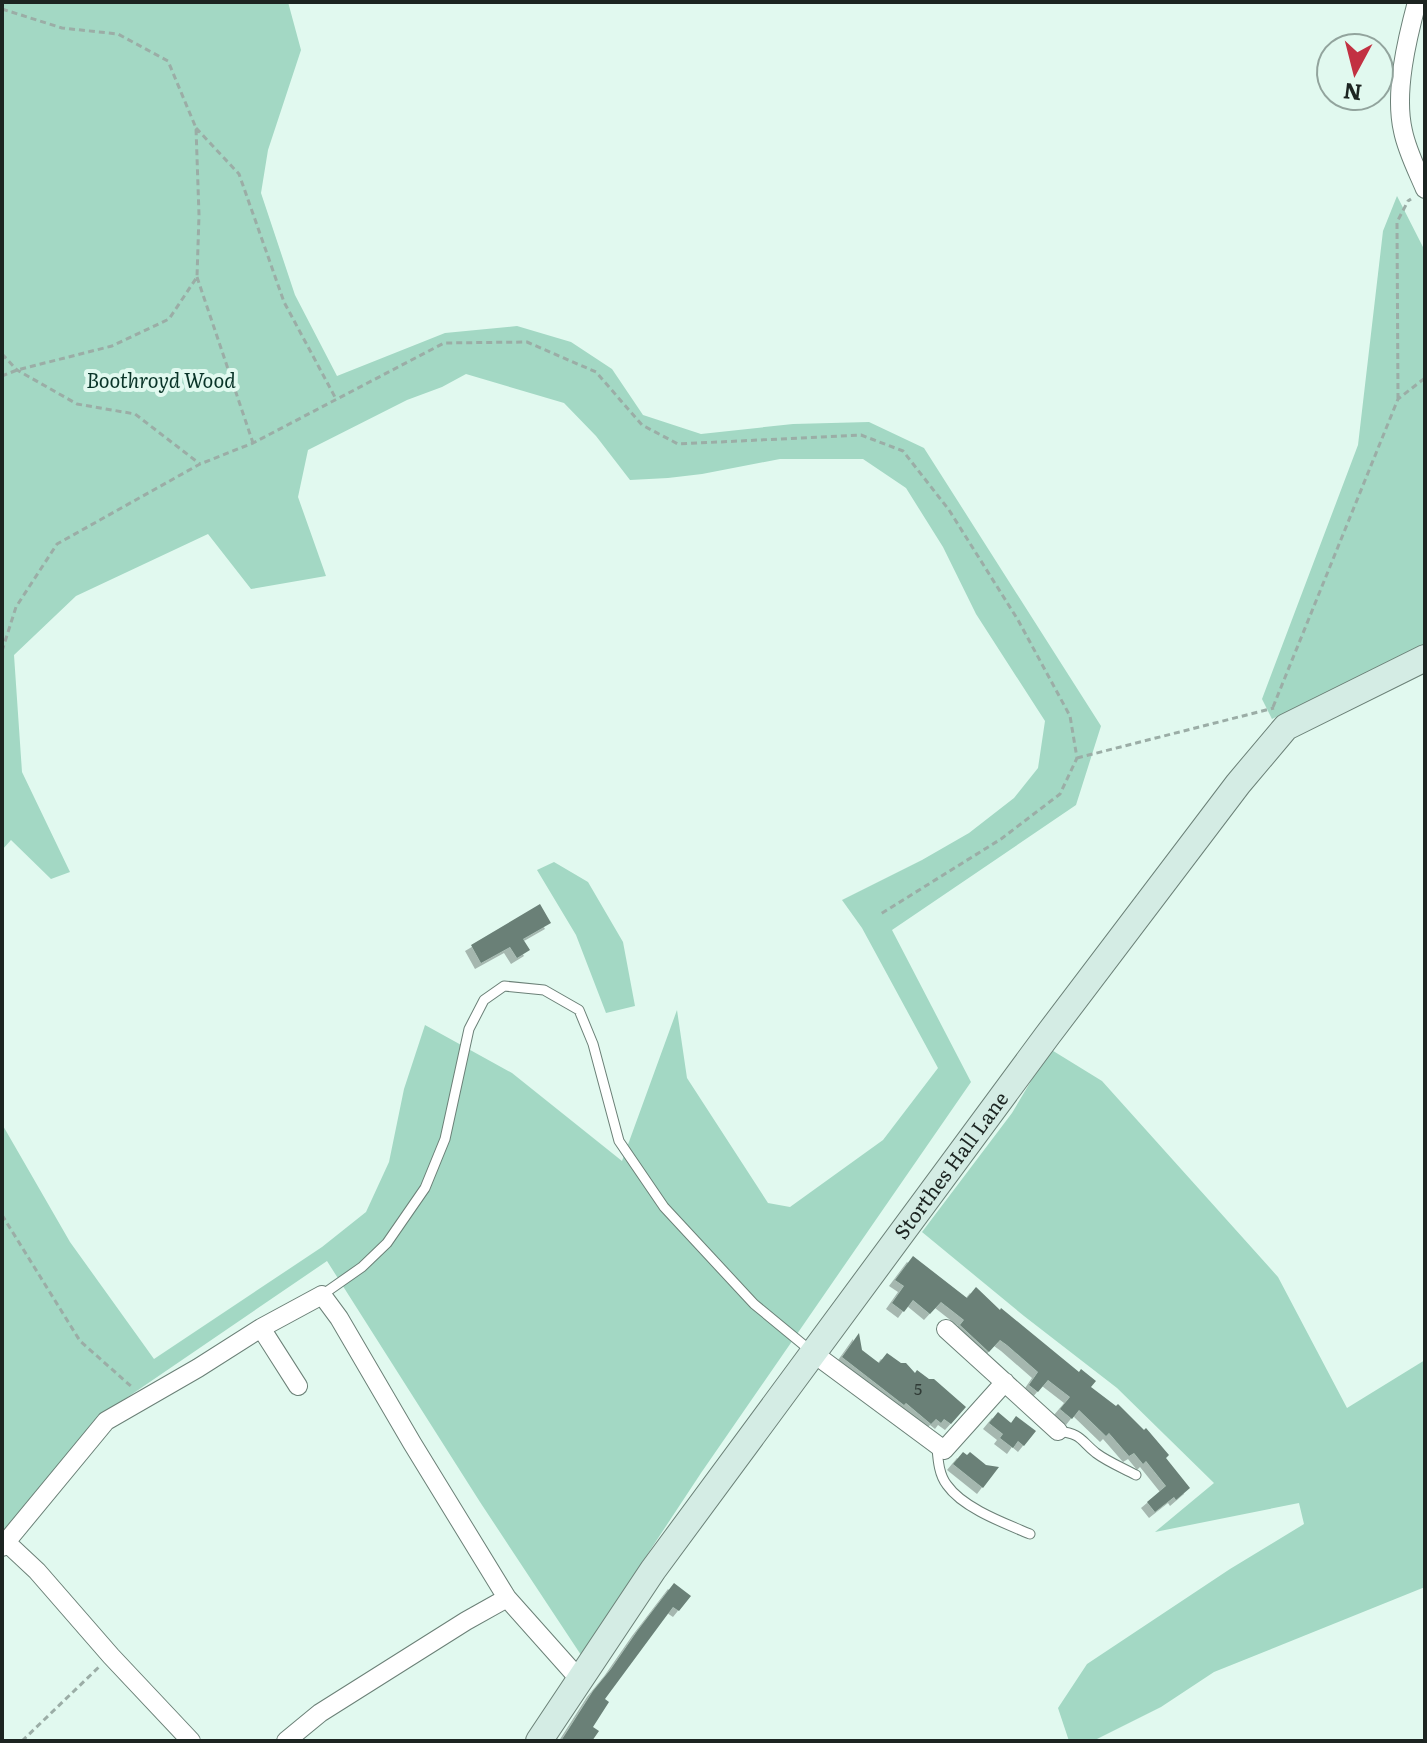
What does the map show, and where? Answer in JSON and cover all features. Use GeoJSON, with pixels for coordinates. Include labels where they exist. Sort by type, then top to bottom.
{"type":"FeatureCollection","features":[{"type":"Feature","properties":{"kind":"street"},"geometry":{"type":"LineString","coordinates":[[1417,2],[1403,64],[1401,109],[1402,129],[1421,192]]}},
{"type":"Feature","properties":{"kind":"street","name":"Storthes Hall Lane"},"geometry":{"type":"LineString","coordinates":[[539,1741],[653,1570],[1066,1011],[1238,784],[1280,717],[1425,658]]}},
{"type":"Feature","properties":{"kind":"street"},"geometry":{"type":"LineString","coordinates":[[191,1741],[37,1571],[4,1545],[106,1421],[322,1295],[339,1318],[507,1598],[580,1680]]}},
{"type":"Feature","properties":{"kind":"street"},"geometry":{"type":"LineString","coordinates":[[261,1328],[298,1386]]}},
{"type":"Feature","properties":{"kind":"street"},"geometry":{"type":"LineString","coordinates":[[946,1329],[1058,1431]]}},
{"type":"Feature","properties":{"kind":"street"},"geometry":{"type":"LineString","coordinates":[[813,1353],[944,1450],[1005,1382]]}},
{"type":"Feature","properties":{"kind":"street"},"geometry":{"type":"LineString","coordinates":[[286,1741],[320,1713],[507,1598]]}},
{"type":"Feature","properties":{"kind":"lane"},"geometry":{"type":"LineString","coordinates":[[322,1295],[362,1267],[387,1243],[425,1188],[445,1139],[469,1029],[484,1000],[504,986],[544,990],[579,1010],[593,1044],[619,1141],[664,1207],[754,1304],[813,1353]]}},
{"type":"Feature","properties":{"kind":"lane"},"geometry":{"type":"LineString","coordinates":[[1058,1431],[1072,1433],[1085,1440],[1094,1452],[1136,1475]]}},
{"type":"Feature","properties":{"kind":"lane"},"geometry":{"type":"LineString","coordinates":[[937,1444],[939,1467],[947,1485],[980,1512],[1030,1534]]}},
{"type":"Feature","properties":{"kind":"path"},"geometry":{"type":"LineString","coordinates":[[2,9],[62,28],[118,34],[168,61],[196,128],[239,174],[284,302],[336,399]]}},
{"type":"Feature","properties":{"kind":"path"},"geometry":{"type":"LineString","coordinates":[[196,128],[199,215],[197,277],[253,443]]}},
{"type":"Feature","properties":{"kind":"path"},"geometry":{"type":"LineString","coordinates":[[1077,758],[1280,717],[1398,399],[1397,222],[1408,201],[1421,192]]}},
{"type":"Feature","properties":{"kind":"path"},"geometry":{"type":"LineString","coordinates":[[2,376],[112,346],[169,319],[197,277]]}},
{"type":"Feature","properties":{"kind":"path"},"geometry":{"type":"LineString","coordinates":[[2,651],[16,607],[57,544],[200,464],[253,443],[444,343],[527,342],[596,372],[642,425],[678,444],[861,435],[903,451],[949,510],[1018,620],[1070,716],[1077,758],[1060,794],[1001,839],[879,915]]}},
{"type":"Feature","properties":{"kind":"path"},"geometry":{"type":"LineString","coordinates":[[2,354],[17,370],[77,404],[135,414],[200,464]]}},
{"type":"Feature","properties":{"kind":"path"},"geometry":{"type":"LineString","coordinates":[[1398,399],[1425,378]]}},
{"type":"Feature","properties":{"kind":"path"},"geometry":{"type":"LineString","coordinates":[[2,1215],[80,1341],[145,1399]]}},
{"type":"Feature","properties":{"kind":"path"},"geometry":{"type":"LineString","coordinates":[[22,1741],[111,1656]]}},
{"type":"Feature","properties":{"kind":"green space","name":"Boothroyd Wood"},"geometry":{"type":"Polygon","coordinates":[[[2,2],[288,2],[301,50],[268,150],[261,193],[295,295],[337,376],[445,333],[517,326],[571,342],[612,369],[643,415],[701,434],[793,424],[869,422],[924,448],[1101,726],[1076,805],[892,930],[971,1082],[701,1473],[581,1655],[327,1261],[100,1416],[2,1547],[2,1124],[70,1242],[154,1359],[322,1247],[366,1212],[389,1162],[404,1089],[425,1025],[512,1073],[622,1161],[677,1010],[687,1078],[768,1203],[790,1207],[883,1140],[938,1068],[862,928],[842,900],[969,833],[1014,798],[1038,768],[1045,721],[976,614],[943,547],[906,488],[863,459],[780,459],[702,474],[630,480],[596,436],[564,403],[466,374],[308,450],[298,497],[326,576],[251,589],[208,534],[76,596],[14,655],[22,772],[70,872],[51,879],[11,840],[2,850],[2,2]]]}},
{"type":"Feature","properties":{"kind":"green space"},"geometry":{"type":"Polygon","coordinates":[[[1397,196],[1425,251],[1425,644],[1272,719],[1262,699],[1358,445],[1383,231],[1397,196]]]}},
{"type":"Feature","properties":{"kind":"green space"},"geometry":{"type":"Polygon","coordinates":[[[554,862],[588,882],[623,942],[635,1006],[606,1013],[576,935],[537,870],[554,862]]]}},
{"type":"Feature","properties":{"kind":"green space"},"geometry":{"type":"Polygon","coordinates":[[[1050,1049],[1102,1081],[1278,1277],[1347,1408],[1425,1360],[1425,1587],[1214,1672],[1161,1707],[1093,1741],[1069,1741],[1058,1708],[1087,1664],[1304,1524],[1299,1503],[1155,1532],[1214,1483],[1117,1388],[922,1232],[1012,1113],[1050,1049]]]}},
{"type":"Feature","properties":{"kind":"building"},"geometry":{"type":"Polygon","coordinates":[[[540,904],[551,923],[523,939],[530,950],[517,958],[510,947],[481,963],[471,945],[540,904]]]}},
{"type":"Feature","properties":{"kind":"building"},"geometry":{"type":"Polygon","coordinates":[[[913,1256],[967,1298],[976,1287],[1000,1310],[1079,1372],[1081,1369],[1096,1381],[1091,1387],[1116,1406],[1118,1404],[1144,1430],[1146,1428],[1169,1455],[1166,1458],[1190,1488],[1155,1512],[1147,1502],[1166,1486],[1146,1461],[1143,1464],[1134,1453],[1129,1456],[1109,1433],[1106,1436],[1079,1410],[1072,1419],[1060,1409],[1070,1397],[1048,1380],[1038,1392],[1029,1385],[1038,1372],[1007,1345],[1000,1340],[989,1352],[960,1325],[964,1320],[941,1302],[930,1314],[913,1300],[904,1312],[892,1303],[904,1286],[895,1280],[913,1256]]]}},
{"type":"Feature","properties":{"kind":"building"},"geometry":{"type":"Polygon","coordinates":[[[859,1333],[862,1350],[879,1363],[887,1353],[906,1363],[915,1373],[917,1370],[934,1379],[966,1407],[951,1424],[944,1419],[941,1423],[936,1419],[931,1424],[842,1357],[859,1333]]]}},
{"type":"Feature","properties":{"kind":"building"},"geometry":{"type":"Polygon","coordinates":[[[998,1412],[1011,1423],[1016,1416],[1036,1431],[1024,1446],[1018,1441],[1013,1448],[1000,1438],[1003,1434],[989,1423],[998,1412]]]}},
{"type":"Feature","properties":{"kind":"building"},"geometry":{"type":"Polygon","coordinates":[[[963,1452],[967,1455],[970,1452],[986,1465],[999,1467],[983,1488],[953,1464],[963,1452]]]}},
{"type":"Feature","properties":{"kind":"building"},"geometry":{"type":"Polygon","coordinates":[[[674,1583],[691,1596],[679,1611],[673,1607],[605,1699],[609,1702],[593,1727],[599,1731],[592,1741],[561,1741],[593,1691],[674,1583]]]}}]}
